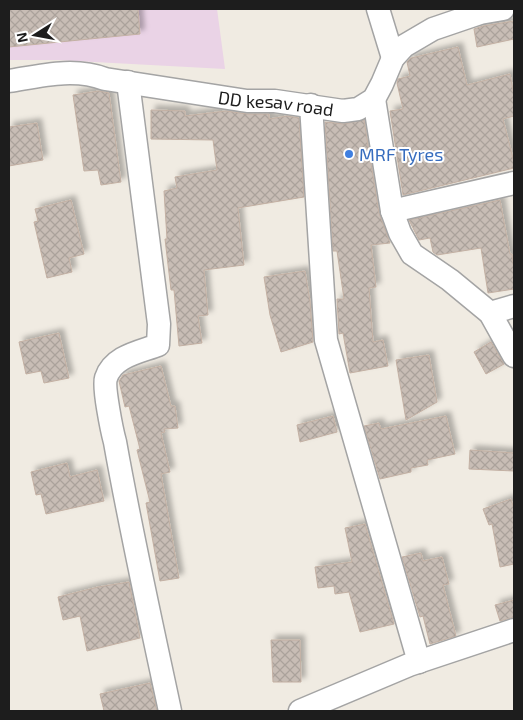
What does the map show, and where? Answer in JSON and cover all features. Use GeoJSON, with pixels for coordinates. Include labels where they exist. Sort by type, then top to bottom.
{"type":"FeatureCollection","features":[{"type":"Feature","properties":{"kind":"street"},"geometry":{"type":"LineString","coordinates":[[378,9],[393,58]]}},
{"type":"Feature","properties":{"kind":"street"},"geometry":{"type":"LineString","coordinates":[[503,9],[480,13],[433,29],[404,46],[393,58],[374,99],[392,211],[400,233],[412,254],[450,280],[490,313],[514,356]]}},
{"type":"Feature","properties":{"kind":"street","name":"DD kesav road"},"geometry":{"type":"LineString","coordinates":[[9,82],[77,72],[93,74],[105,79],[247,101],[275,101],[343,111],[358,109],[374,99]]}},
{"type":"Feature","properties":{"kind":"street"},"geometry":{"type":"LineString","coordinates":[[128,82],[158,324],[158,345],[125,356],[111,369],[105,380],[124,493],[170,711]]}},
{"type":"Feature","properties":{"kind":"street"},"geometry":{"type":"LineString","coordinates":[[311,105],[326,340],[419,662]]}},
{"type":"Feature","properties":{"kind":"street"},"geometry":{"type":"LineString","coordinates":[[392,211],[514,183]]}},
{"type":"Feature","properties":{"kind":"street"},"geometry":{"type":"LineString","coordinates":[[490,313],[514,306]]}},
{"type":"Feature","properties":{"kind":"street"},"geometry":{"type":"LineString","coordinates":[[300,711],[419,662],[514,630]]}},
{"type":"Feature","properties":{"kind":"shaded area"},"geometry":{"type":"Polygon","coordinates":[[[9,9],[217,9],[225,69],[57,60],[9,60],[9,9]]]}},
{"type":"Feature","properties":{"kind":"building"},"geometry":{"type":"Polygon","coordinates":[[[9,9],[138,9],[140,34],[9,47],[9,9]]]}},
{"type":"Feature","properties":{"kind":"building"},"geometry":{"type":"Polygon","coordinates":[[[514,21],[514,39],[477,47],[474,29],[514,21]]]}},
{"type":"Feature","properties":{"kind":"building"},"geometry":{"type":"Polygon","coordinates":[[[458,47],[467,85],[510,74],[514,95],[514,116],[503,119],[514,168],[403,195],[390,111],[403,109],[397,83],[398,79],[410,76],[407,62],[411,58],[458,47]]]}},
{"type":"Feature","properties":{"kind":"building"},"geometry":{"type":"Polygon","coordinates":[[[99,91],[109,93],[121,182],[101,185],[98,170],[84,171],[73,95],[99,91]]]}},
{"type":"Feature","properties":{"kind":"building"},"geometry":{"type":"Polygon","coordinates":[[[151,110],[185,111],[185,116],[226,111],[247,114],[269,114],[269,119],[287,116],[299,118],[304,197],[238,208],[244,265],[204,270],[208,315],[198,316],[202,343],[179,346],[174,290],[171,290],[165,239],[167,239],[164,191],[177,188],[175,177],[217,170],[213,140],[151,139],[151,110]]]}},
{"type":"Feature","properties":{"kind":"building"},"geometry":{"type":"Polygon","coordinates":[[[364,120],[379,213],[390,243],[371,245],[376,287],[369,288],[373,342],[383,340],[388,366],[350,373],[343,333],[339,334],[337,299],[344,299],[337,251],[333,251],[325,122],[344,124],[364,120]]]}},
{"type":"Feature","properties":{"kind":"building"},"geometry":{"type":"Polygon","coordinates":[[[37,123],[43,160],[9,166],[9,127],[37,123]]]}},
{"type":"Feature","properties":{"kind":"building"},"geometry":{"type":"Polygon","coordinates":[[[71,200],[84,254],[69,258],[72,272],[47,278],[34,222],[38,221],[35,209],[71,200]]]}},
{"type":"Feature","properties":{"kind":"building"},"geometry":{"type":"Polygon","coordinates":[[[500,200],[510,254],[512,254],[514,289],[488,293],[481,248],[437,255],[433,252],[430,238],[419,240],[409,220],[500,200]]]}},
{"type":"Feature","properties":{"kind":"building"},"geometry":{"type":"Polygon","coordinates":[[[305,271],[310,301],[313,342],[281,352],[270,315],[264,277],[305,271]]]}},
{"type":"Feature","properties":{"kind":"building"},"geometry":{"type":"Polygon","coordinates":[[[59,333],[69,378],[44,383],[41,371],[26,374],[19,342],[59,333]]]}},
{"type":"Feature","properties":{"kind":"building"},"geometry":{"type":"Polygon","coordinates":[[[491,342],[504,364],[486,374],[474,352],[491,342]]]}},
{"type":"Feature","properties":{"kind":"building"},"geometry":{"type":"Polygon","coordinates":[[[429,355],[437,402],[406,420],[396,360],[429,355]]]}},
{"type":"Feature","properties":{"kind":"building"},"geometry":{"type":"Polygon","coordinates":[[[161,366],[171,406],[175,406],[178,428],[164,429],[165,432],[161,433],[170,472],[161,474],[179,578],[160,581],[146,503],[150,502],[137,450],[140,449],[129,406],[125,407],[119,381],[123,375],[161,366]]]}},
{"type":"Feature","properties":{"kind":"building"},"geometry":{"type":"Polygon","coordinates":[[[333,416],[337,432],[300,442],[297,425],[333,416]]]}},
{"type":"Feature","properties":{"kind":"building"},"geometry":{"type":"Polygon","coordinates":[[[446,416],[455,454],[427,460],[428,465],[411,468],[411,472],[380,479],[364,426],[379,423],[381,429],[446,416]]]}},
{"type":"Feature","properties":{"kind":"building"},"geometry":{"type":"Polygon","coordinates":[[[470,450],[514,453],[514,471],[469,469],[470,450]]]}},
{"type":"Feature","properties":{"kind":"building"},"geometry":{"type":"Polygon","coordinates":[[[67,463],[70,477],[97,470],[104,501],[46,514],[41,494],[36,495],[31,472],[67,463]]]}},
{"type":"Feature","properties":{"kind":"building"},"geometry":{"type":"Polygon","coordinates":[[[511,499],[514,509],[514,564],[500,567],[492,524],[489,525],[483,509],[511,499]]]}},
{"type":"Feature","properties":{"kind":"building"},"geometry":{"type":"Polygon","coordinates":[[[365,524],[394,624],[360,632],[349,592],[335,594],[334,586],[318,588],[315,567],[352,562],[345,528],[365,524]]]}},
{"type":"Feature","properties":{"kind":"building"},"geometry":{"type":"Polygon","coordinates":[[[421,553],[423,561],[442,557],[449,584],[443,585],[456,636],[430,644],[423,616],[420,617],[402,557],[421,553]]]}},
{"type":"Feature","properties":{"kind":"building"},"geometry":{"type":"Polygon","coordinates":[[[129,582],[140,638],[87,651],[80,616],[63,620],[58,597],[98,587],[129,582]]]}},
{"type":"Feature","properties":{"kind":"building"},"geometry":{"type":"Polygon","coordinates":[[[514,600],[514,617],[500,621],[495,605],[514,600]]]}},
{"type":"Feature","properties":{"kind":"building"},"geometry":{"type":"Polygon","coordinates":[[[271,640],[300,640],[301,682],[273,682],[271,640]]]}},
{"type":"Feature","properties":{"kind":"building"},"geometry":{"type":"Polygon","coordinates":[[[150,683],[157,711],[104,711],[100,694],[150,683]]]}},
{"type":"Feature","properties":{"kind":"place","name":"MRF Tyres"},"geometry":{"type":"Point","coordinates":[349,154]}}]}
